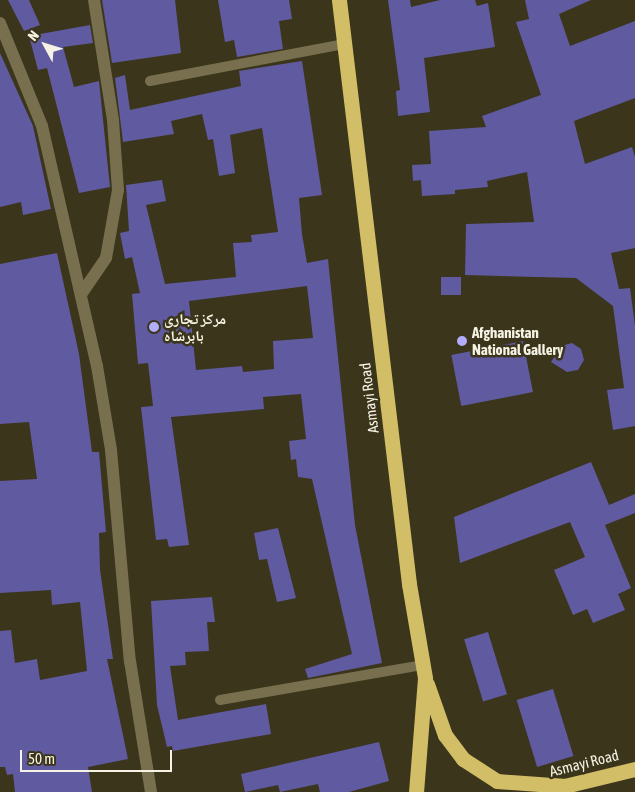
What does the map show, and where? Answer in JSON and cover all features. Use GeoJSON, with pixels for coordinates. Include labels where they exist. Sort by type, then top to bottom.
{"type":"FeatureCollection","features":[{"type":"Feature","properties":{"kind":"highway","name":"Asmayi Road"},"geometry":{"type":"LineString","coordinates":[[339,0],[424,672],[416,792]]}},
{"type":"Feature","properties":{"kind":"highway"},"geometry":{"type":"LineString","coordinates":[[424,672],[445,735],[463,759],[497,781],[566,786]]}},
{"type":"Feature","properties":{"kind":"highway","name":"Asmayi Road"},"geometry":{"type":"LineString","coordinates":[[542,792],[635,769]]}},
{"type":"Feature","properties":{"kind":"street"},"geometry":{"type":"LineString","coordinates":[[82,293],[106,258],[118,190],[113,120],[94,0]]}},
{"type":"Feature","properties":{"kind":"street"},"geometry":{"type":"LineString","coordinates":[[0,24],[42,126],[82,293],[105,407],[130,661],[151,792]]}},
{"type":"Feature","properties":{"kind":"lane"},"geometry":{"type":"LineString","coordinates":[[150,81],[344,44]]}},
{"type":"Feature","properties":{"kind":"lane"},"geometry":{"type":"LineString","coordinates":[[220,700],[424,672]]}},
{"type":"Feature","properties":{"kind":"building"},"geometry":{"type":"Polygon","coordinates":[[[8,0],[29,0],[40,25],[24,31],[8,0]]]}},
{"type":"Feature","properties":{"kind":"building"},"geometry":{"type":"Polygon","coordinates":[[[102,0],[175,0],[181,53],[112,63],[102,0]]]}},
{"type":"Feature","properties":{"kind":"building"},"geometry":{"type":"Polygon","coordinates":[[[218,0],[289,0],[292,19],[279,21],[283,49],[237,57],[234,40],[225,42],[218,0]]]}},
{"type":"Feature","properties":{"kind":"building"},"geometry":{"type":"Polygon","coordinates":[[[388,0],[410,0],[411,7],[440,0],[475,0],[477,6],[488,3],[495,47],[424,58],[430,112],[398,116],[396,91],[400,90],[388,0]]]}},
{"type":"Feature","properties":{"kind":"building"},"geometry":{"type":"Polygon","coordinates":[[[525,0],[591,0],[559,14],[570,46],[635,21],[635,98],[574,121],[585,164],[632,147],[635,157],[635,248],[611,253],[619,289],[630,288],[635,326],[635,426],[613,430],[607,390],[624,388],[613,306],[576,278],[465,275],[466,224],[534,222],[527,172],[487,181],[488,187],[455,190],[455,194],[422,196],[421,180],[413,181],[412,165],[431,164],[429,131],[486,127],[482,116],[541,95],[516,22],[529,19],[525,0]]]}},
{"type":"Feature","properties":{"kind":"building"},"geometry":{"type":"Polygon","coordinates":[[[90,25],[93,43],[63,47],[74,87],[99,81],[110,187],[79,193],[47,68],[38,70],[29,36],[90,25]]]}},
{"type":"Feature","properties":{"kind":"building"},"geometry":{"type":"Polygon","coordinates":[[[0,53],[33,126],[51,209],[23,215],[21,202],[0,207],[0,53]]]}},
{"type":"Feature","properties":{"kind":"building"},"geometry":{"type":"Polygon","coordinates":[[[302,61],[322,195],[299,198],[302,234],[307,263],[328,259],[355,525],[382,663],[308,678],[305,669],[352,654],[312,479],[298,477],[296,459],[291,460],[289,441],[306,439],[301,394],[263,397],[264,409],[171,417],[189,545],[169,547],[167,539],[156,540],[141,407],[153,406],[148,363],[138,364],[132,294],[140,293],[132,257],[125,259],[120,233],[129,231],[126,185],[162,180],[166,201],[146,205],[165,284],[236,277],[233,243],[252,242],[251,235],[278,232],[262,128],[230,135],[235,173],[219,176],[213,139],[208,140],[202,114],[171,121],[174,134],[123,142],[115,78],[125,75],[130,110],[241,86],[239,71],[302,61]],[[307,286],[189,301],[196,370],[242,366],[243,372],[274,369],[273,341],[313,338],[307,286]]]}},
{"type":"Feature","properties":{"kind":"building"},"geometry":{"type":"Polygon","coordinates":[[[57,253],[79,354],[92,452],[99,452],[106,532],[99,533],[100,570],[113,659],[107,659],[128,759],[88,767],[92,792],[15,792],[13,774],[7,775],[5,767],[0,767],[0,631],[11,630],[15,663],[37,659],[40,680],[87,671],[80,602],[52,605],[51,590],[0,593],[0,481],[37,479],[29,422],[0,424],[0,264],[57,253]]]}},
{"type":"Feature","properties":{"kind":"building"},"geometry":{"type":"Polygon","coordinates":[[[441,277],[461,277],[461,295],[441,295],[441,277]]]}},
{"type":"Feature","properties":{"kind":"building"},"geometry":{"type":"Polygon","coordinates":[[[523,341],[533,392],[461,406],[451,355],[523,341]]]}},
{"type":"Feature","properties":{"kind":"building"},"geometry":{"type":"Polygon","coordinates":[[[572,343],[581,349],[584,360],[578,370],[567,372],[551,362],[561,346],[572,343]]]}},
{"type":"Feature","properties":{"kind":"building"},"geometry":{"type":"Polygon","coordinates":[[[591,462],[609,505],[635,494],[635,513],[605,525],[631,588],[618,594],[625,610],[593,623],[587,609],[573,615],[554,570],[585,557],[570,522],[460,563],[454,517],[591,462]]]}},
{"type":"Feature","properties":{"kind":"building"},"geometry":{"type":"Polygon","coordinates":[[[278,528],[296,598],[277,602],[267,559],[259,560],[254,533],[278,528]]]}},
{"type":"Feature","properties":{"kind":"building"},"geometry":{"type":"Polygon","coordinates":[[[212,597],[215,622],[207,622],[209,651],[185,652],[186,665],[170,666],[178,720],[266,704],[271,734],[173,751],[172,746],[167,747],[157,705],[151,601],[212,597]]]}},
{"type":"Feature","properties":{"kind":"building"},"geometry":{"type":"Polygon","coordinates":[[[488,632],[507,694],[483,701],[464,639],[488,632]]]}},
{"type":"Feature","properties":{"kind":"building"},"geometry":{"type":"Polygon","coordinates":[[[553,689],[573,756],[537,767],[517,700],[553,689]]]}},
{"type":"Feature","properties":{"kind":"building"},"geometry":{"type":"Polygon","coordinates":[[[379,742],[389,781],[349,792],[320,792],[318,784],[280,792],[278,785],[245,792],[241,774],[379,742]]]}},
{"type":"Feature","properties":{"kind":"place","name":"مرکز تجاری بابرشاه"},"geometry":{"type":"Point","coordinates":[154,327]}},
{"type":"Feature","properties":{"kind":"place","name":"Afghanistan National Gallery"},"geometry":{"type":"Point","coordinates":[462,341]}}]}
